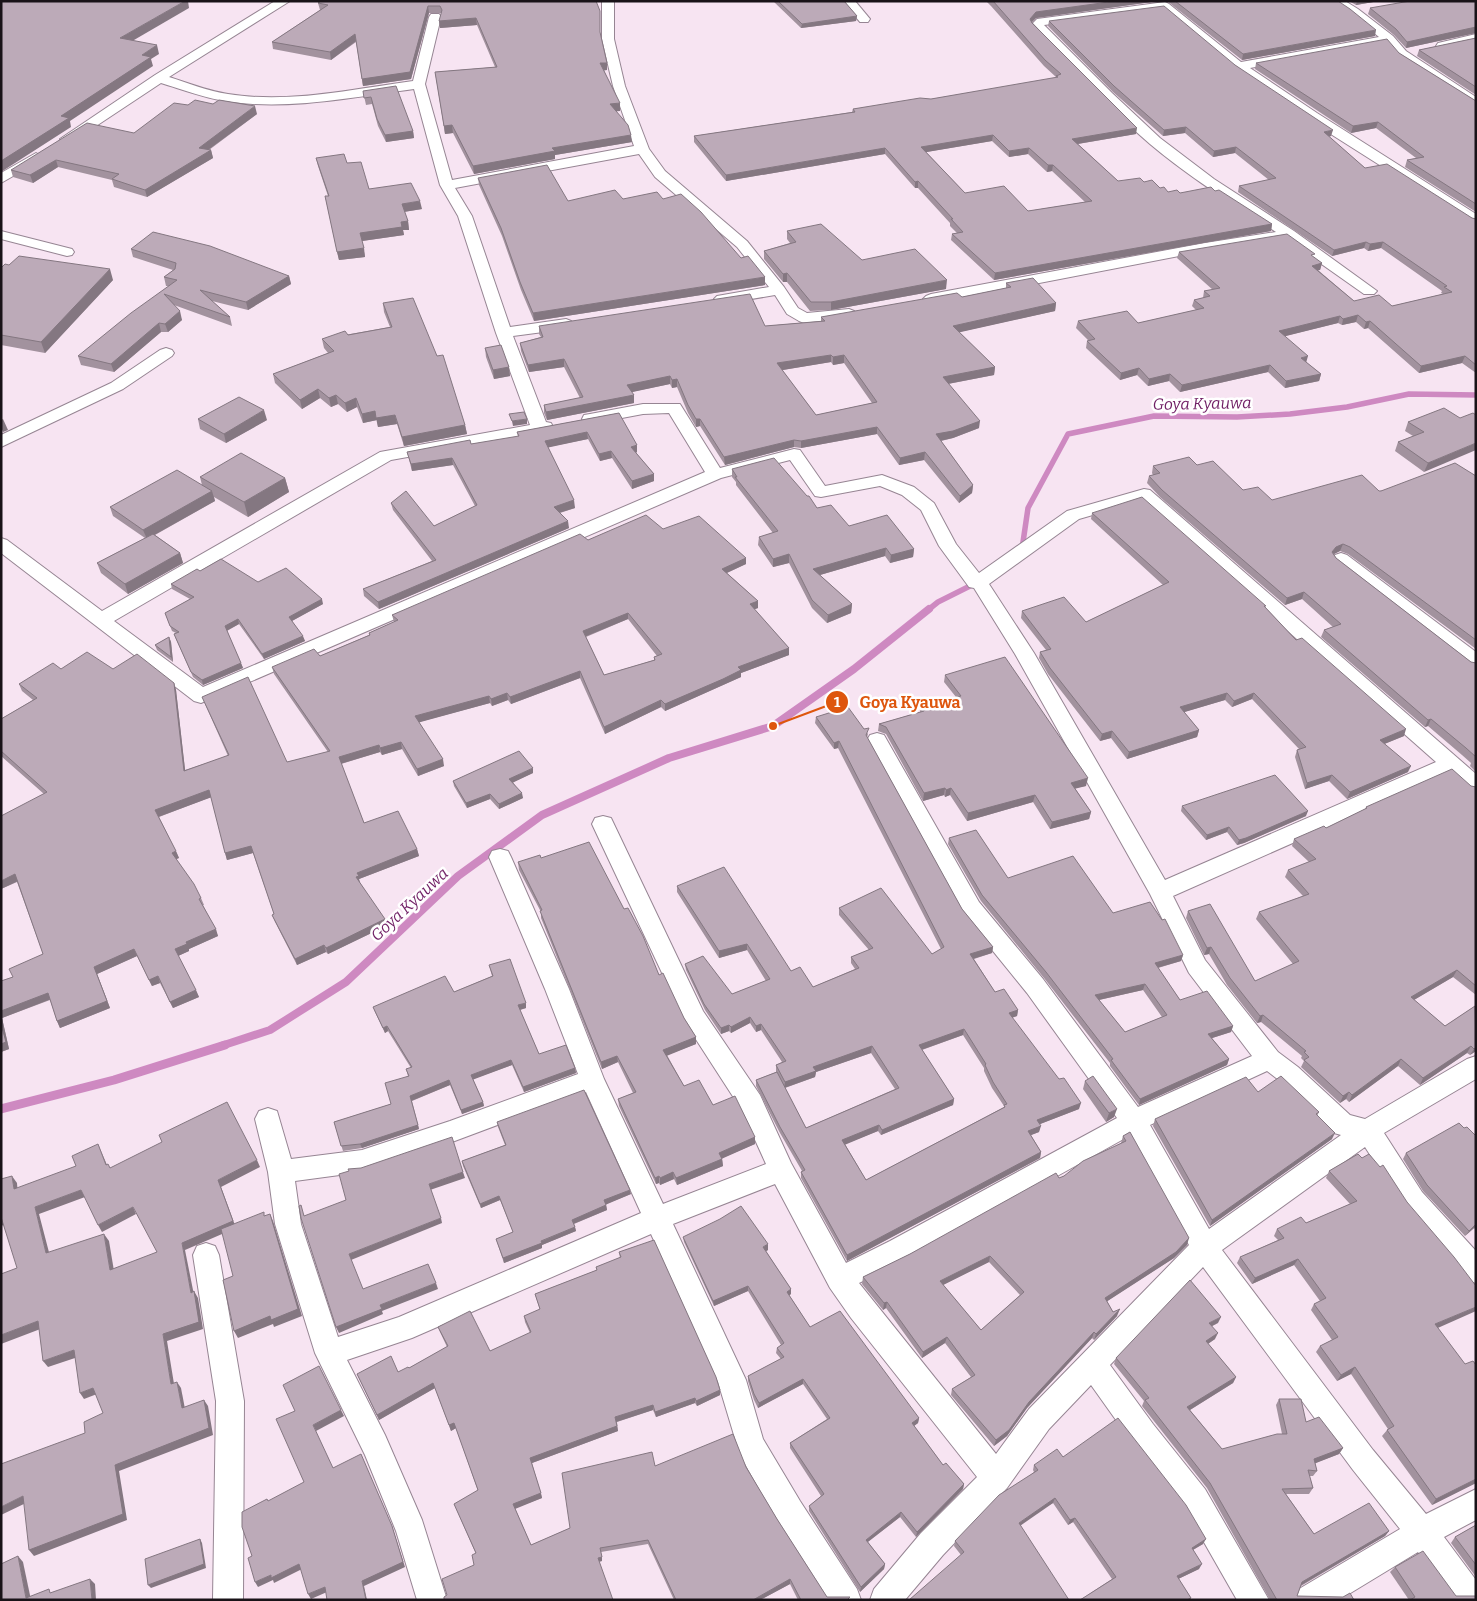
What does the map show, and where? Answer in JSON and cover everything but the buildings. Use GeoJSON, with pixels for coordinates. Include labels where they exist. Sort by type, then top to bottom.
{"type":"FeatureCollection","features":[{"type":"Feature","properties":{"kind":"street"},"geometry":{"type":"LineString","coordinates":[[1,179],[284,1]]}},
{"type":"Feature","properties":{"kind":"street"},"geometry":{"type":"LineString","coordinates":[[608,1],[608,40],[619,86],[642,149],[660,174],[742,244],[779,290],[792,311],[804,318],[831,317],[860,312]]}},
{"type":"Feature","properties":{"kind":"street"},"geometry":{"type":"LineString","coordinates":[[848,1],[864,19]]}},
{"type":"Feature","properties":{"kind":"street"},"geometry":{"type":"LineString","coordinates":[[1336,1],[1354,11],[1389,39],[1402,54],[1476,103]]}},
{"type":"Feature","properties":{"kind":"street"},"geometry":{"type":"LineString","coordinates":[[1370,291],[1289,234],[1210,182],[1155,141],[1107,96],[1037,25],[1041,22],[1165,6],[1239,66],[1312,116],[1476,220]]}},
{"type":"Feature","properties":{"kind":"street"},"geometry":{"type":"LineString","coordinates":[[1354,11],[1372,8]]}},
{"type":"Feature","properties":{"kind":"street"},"geometry":{"type":"LineString","coordinates":[[435,17],[418,84],[447,185],[465,216],[504,333],[540,428]]}},
{"type":"Feature","properties":{"kind":"street"},"geometry":{"type":"LineString","coordinates":[[1402,54],[1476,38]]}},
{"type":"Feature","properties":{"kind":"street"},"geometry":{"type":"LineString","coordinates":[[1239,66],[1389,39]]}},
{"type":"Feature","properties":{"kind":"street"},"geometry":{"type":"LineString","coordinates":[[159,78],[229,98],[268,100],[323,97],[418,84]]}},
{"type":"Feature","properties":{"kind":"street"},"geometry":{"type":"LineString","coordinates":[[447,185],[642,149]]}},
{"type":"Feature","properties":{"kind":"street"},"geometry":{"type":"LineString","coordinates":[[918,301],[1205,247],[1289,234]]}},
{"type":"Feature","properties":{"kind":"street"},"geometry":{"type":"LineString","coordinates":[[1,235],[67,252]]}},
{"type":"Feature","properties":{"kind":"street"},"geometry":{"type":"LineString","coordinates":[[712,301],[779,290]]}},
{"type":"Feature","properties":{"kind":"street"},"geometry":{"type":"LineString","coordinates":[[504,333],[579,322]]}},
{"type":"Feature","properties":{"kind":"street"},"geometry":{"type":"LineString","coordinates":[[1,442],[117,386],[166,353]]}},
{"type":"Feature","properties":{"kind":"street"},"geometry":{"type":"LineString","coordinates":[[578,421],[643,409],[674,408],[715,474]]}},
{"type":"Feature","properties":{"kind":"street"},"geometry":{"type":"LineString","coordinates":[[101,620],[386,456],[559,424]]}},
{"type":"Feature","properties":{"kind":"street"},"geometry":{"type":"LineString","coordinates":[[1,544],[201,696],[715,474],[794,454],[821,492],[882,480],[908,491],[928,507],[948,546],[976,583],[979,582],[1024,653],[1160,892],[1197,966],[1269,1059],[1289,1074],[1343,1125],[1368,1130],[1413,1200],[1476,1271]]}},
{"type":"Feature","properties":{"kind":"street"},"geometry":{"type":"LineString","coordinates":[[979,582],[1073,515],[1144,494],[1476,786]]}},
{"type":"Feature","properties":{"kind":"street"},"geometry":{"type":"LineString","coordinates":[[1341,559],[1476,662]]}},
{"type":"Feature","properties":{"kind":"street"},"geometry":{"type":"LineString","coordinates":[[877,740],[971,908],[1035,986],[1134,1121],[1205,1247],[1363,1460],[1422,1533],[1472,1600]]}},
{"type":"Feature","properties":{"kind":"street"},"geometry":{"type":"LineString","coordinates":[[1160,892],[1451,764]]}},
{"type":"Feature","properties":{"kind":"street"},"geometry":{"type":"LineString","coordinates":[[603,824],[694,1017],[752,1103],[781,1170],[840,1279],[861,1309],[997,1478]]}},
{"type":"Feature","properties":{"kind":"street"},"geometry":{"type":"LineString","coordinates":[[500,857],[557,990],[592,1079],[732,1380],[750,1444],[789,1512],[846,1600]]}},
{"type":"Feature","properties":{"kind":"street"},"geometry":{"type":"LineString","coordinates":[[840,1279],[899,1250],[1134,1121],[1269,1059]]}},
{"type":"Feature","properties":{"kind":"street"},"geometry":{"type":"LineString","coordinates":[[885,1600],[932,1544],[997,1478],[1039,1419],[1205,1247],[1368,1130],[1476,1066]]}},
{"type":"Feature","properties":{"kind":"street"},"geometry":{"type":"LineString","coordinates":[[281,1172],[362,1161],[452,1131],[592,1079]]}},
{"type":"Feature","properties":{"kind":"street"},"geometry":{"type":"LineString","coordinates":[[268,1119],[281,1172],[288,1224],[329,1353],[375,1445],[410,1531],[432,1600]]}},
{"type":"Feature","properties":{"kind":"street"},"geometry":{"type":"LineString","coordinates":[[329,1353],[402,1329],[658,1218],[781,1170]]}},
{"type":"Feature","properties":{"kind":"street"},"geometry":{"type":"LineString","coordinates":[[206,1254],[230,1401],[228,1600]]}},
{"type":"Feature","properties":{"kind":"street"},"geometry":{"type":"LineString","coordinates":[[1093,1364],[1143,1434],[1195,1499],[1254,1600]]}},
{"type":"Feature","properties":{"kind":"street"},"geometry":{"type":"LineString","coordinates":[[1310,1600],[1422,1533],[1476,1504]]}},
{"type":"Feature","properties":{"kind":"waterway","name":"Goya Kyauwa"},"geometry":{"type":"LineString","coordinates":[[1022,549],[1028,508],[1068,434],[1154,416],[1237,417],[1290,414],[1347,407],[1409,394],[1476,395]]}},
{"type":"Feature","properties":{"kind":"waterway","name":"Goya Kyauwa"},"geometry":{"type":"LineString","coordinates":[[928,610],[938,602],[976,583]]}},
{"type":"Feature","properties":{"kind":"waterway","name":"Goya Kyauwa"},"geometry":{"type":"LineString","coordinates":[[221,1046],[270,1030],[346,982],[458,876],[542,815],[669,758],[773,726],[854,669],[929,609]]}},
{"type":"Feature","properties":{"kind":"waterway","name":"Goya Kyauwa"},"geometry":{"type":"LineString","coordinates":[[1,1109],[114,1080],[225,1045]]}},
{"type":"Feature","properties":{"kind":"place","name":"Goya Kyauwa"},"geometry":{"type":"Point","coordinates":[773,726]}}]}
